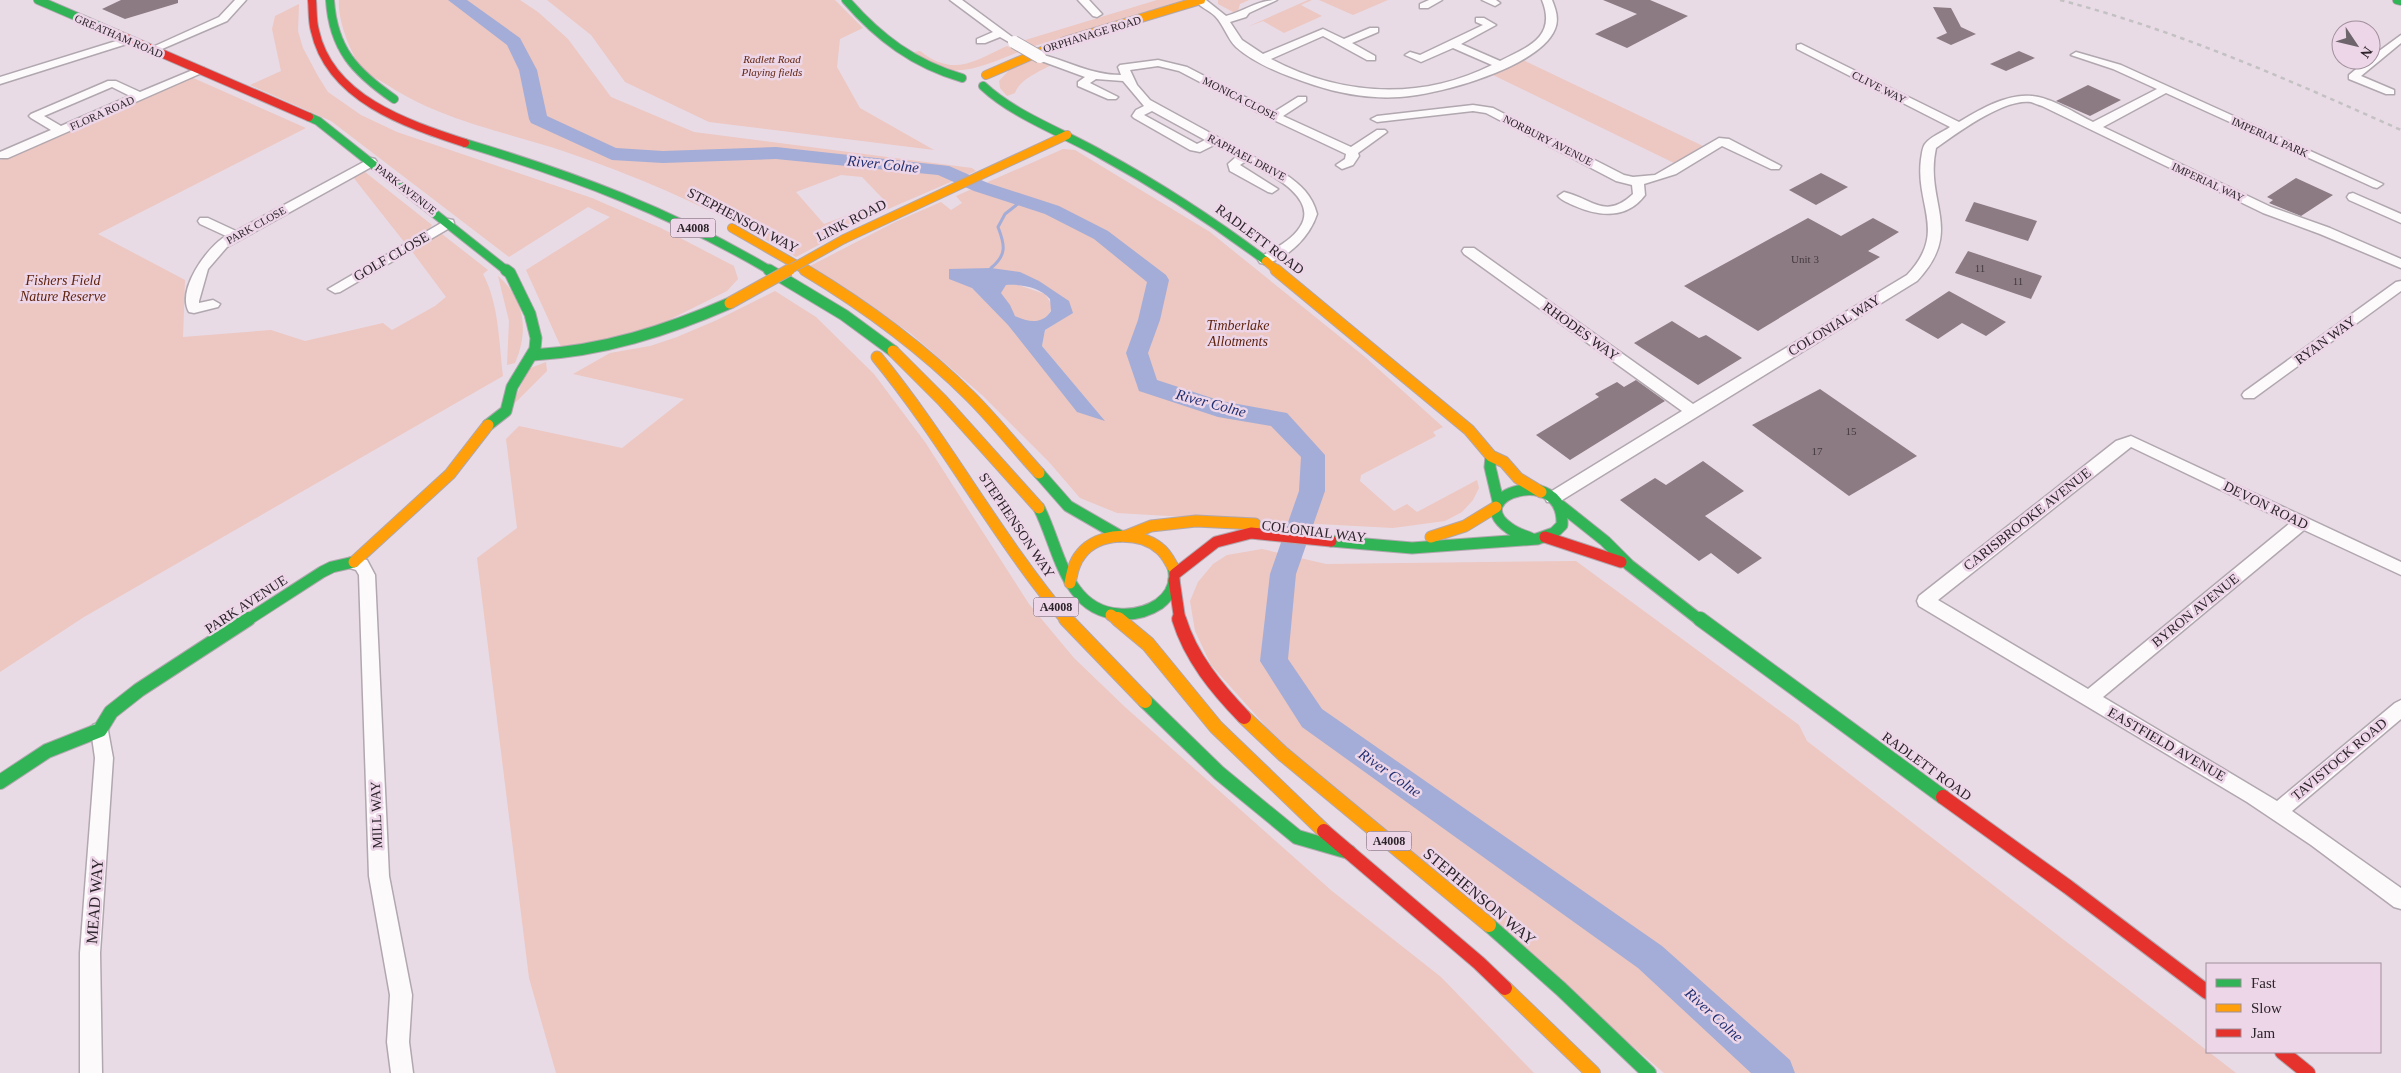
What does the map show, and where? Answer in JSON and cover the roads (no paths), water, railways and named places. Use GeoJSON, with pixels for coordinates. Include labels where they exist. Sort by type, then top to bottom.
{"type":"FeatureCollection","features":[{"type":"Feature","properties":{"kind":"street","name":"GREATHAM ROAD"},"geometry":{"type":"LineString","coordinates":[[38,0],[173,58]]}},
{"type":"Feature","properties":{"kind":"street"},"geometry":{"type":"LineString","coordinates":[[151,50],[223,19],[241,0]]}},
{"type":"Feature","properties":{"kind":"street","name":"STEPHENSON WAY"},"geometry":{"type":"LineString","coordinates":[[312,0],[311,24],[317,46],[324,59],[340,80],[367,102],[405,121],[557,170],[664,213],[738,251],[849,318],[900,359],[970,430],[1038,508],[1050,529],[1070,583]]}},
{"type":"Feature","properties":{"kind":"street"},"geometry":{"type":"LineString","coordinates":[[330,0],[330,22],[341,50],[359,73],[405,105]]}},
{"type":"Feature","properties":{"kind":"street"},"geometry":{"type":"LineString","coordinates":[[846,0],[881,38],[904,57],[929,70],[962,78],[961,82],[965,86],[985,81]]}},
{"type":"Feature","properties":{"kind":"street"},"geometry":{"type":"LineString","coordinates":[[955,0],[999,33],[1040,57],[1093,77],[1108,80],[1125,73]]}},
{"type":"Feature","properties":{"kind":"street"},"geometry":{"type":"LineString","coordinates":[[1083,0],[1097,14]]}},
{"type":"Feature","properties":{"kind":"street"},"geometry":{"type":"LineString","coordinates":[[1200,0],[1224,20],[1232,36],[1238,42],[1291,74],[1336,89],[1378,94],[1421,92],[1451,86],[1500,65],[1536,46],[1551,28],[1553,11],[1548,0]]}},
{"type":"Feature","properties":{"kind":"street","name":"ORPHANAGE ROAD"},"geometry":{"type":"LineString","coordinates":[[985,81],[1015,60],[1050,46],[1200,0]]}},
{"type":"Feature","properties":{"kind":"street"},"geometry":{"type":"LineString","coordinates":[[1224,20],[1242,15],[1245,11],[1272,0]]}},
{"type":"Feature","properties":{"kind":"street"},"geometry":{"type":"LineString","coordinates":[[1424,6],[1437,0]]}},
{"type":"Feature","properties":{"kind":"street"},"geometry":{"type":"LineString","coordinates":[[1410,55],[1420,59],[1491,24],[1480,20]]}},
{"type":"Feature","properties":{"kind":"street"},"geometry":{"type":"LineString","coordinates":[[1344,43],[1374,30]]}},
{"type":"Feature","properties":{"kind":"street"},"geometry":{"type":"LineString","coordinates":[[1263,58],[1323,32],[1372,58]]}},
{"type":"Feature","properties":{"kind":"street"},"geometry":{"type":"LineString","coordinates":[[981,41],[999,33]]}},
{"type":"Feature","properties":{"kind":"street"},"geometry":{"type":"LineString","coordinates":[[2390,92],[2353,76],[2401,38]]}},
{"type":"Feature","properties":{"kind":"street"},"geometry":{"type":"LineString","coordinates":[[0,81],[128,40]]}},
{"type":"Feature","properties":{"kind":"street"},"geometry":{"type":"LineString","coordinates":[[1453,44],[1500,65]]}},
{"type":"Feature","properties":{"kind":"street","name":"CLIVE WAY"},"geometry":{"type":"LineString","coordinates":[[1801,47],[1957,126]]}},
{"type":"Feature","properties":{"kind":"street","name":"IMPERIAL PARK"},"geometry":{"type":"LineString","coordinates":[[2076,55],[2117,67],[2164,90],[2377,184]]}},
{"type":"Feature","properties":{"kind":"street","name":"PARK AVENUE"},"geometry":{"type":"LineString","coordinates":[[100,730],[103,719],[110,710],[139,690],[322,572],[332,567],[353,562],[450,474],[488,425],[506,412],[508,394],[520,370],[533,355],[534,335],[528,304],[510,273],[500,264],[318,122],[173,58]]}},
{"type":"Feature","properties":{"kind":"street","name":"MONICA CLOSE"},"geometry":{"type":"LineString","coordinates":[[1125,73],[1158,64],[1183,69],[1275,116],[1352,152]]}},
{"type":"Feature","properties":{"kind":"street"},"geometry":{"type":"LineString","coordinates":[[0,68],[17,76]]}},
{"type":"Feature","properties":{"kind":"street","name":"FLORA ROAD"},"geometry":{"type":"LineString","coordinates":[[4,155],[200,70]]}},
{"type":"Feature","properties":{"kind":"street","name":"RAPHAEL DRIVE"},"geometry":{"type":"LineString","coordinates":[[1125,73],[1138,95],[1152,106],[1272,170],[1297,186],[1306,198],[1310,207],[1309,223],[1303,233],[1292,245],[1265,260]]}},
{"type":"Feature","properties":{"kind":"street"},"geometry":{"type":"LineString","coordinates":[[1093,77],[1082,84],[1112,97]]}},
{"type":"Feature","properties":{"kind":"street","name":"RADLETT ROAD"},"geometry":{"type":"LineString","coordinates":[[985,81],[1003,104],[1067,135],[1208,218],[1265,260],[1469,430],[1491,456],[1504,462],[1518,478],[1552,499],[1579,522],[1619,551],[1629,565],[1744,653],[2060,881],[2206,991]]}},
{"type":"Feature","properties":{"kind":"street"},"geometry":{"type":"LineString","coordinates":[[61,130],[35,116],[112,83],[139,96]]}},
{"type":"Feature","properties":{"kind":"street"},"geometry":{"type":"LineString","coordinates":[[2093,126],[2164,90]]}},
{"type":"Feature","properties":{"kind":"street"},"geometry":{"type":"LineString","coordinates":[[1421,92],[1433,112]]}},
{"type":"Feature","properties":{"kind":"street","name":"IMPERIAL WAY"},"geometry":{"type":"LineString","coordinates":[[2017,100],[2031,99],[2046,104],[2267,210],[2334,234],[2401,264]]}},
{"type":"Feature","properties":{"kind":"street"},"geometry":{"type":"LineString","coordinates":[[1275,116],[1302,100]]}},
{"type":"Feature","properties":{"kind":"street","name":"COLONIAL WAY"},"geometry":{"type":"LineString","coordinates":[[1552,499],[1912,278],[1923,269],[1935,242],[1935,218],[1927,172],[1930,146],[1957,126],[2017,100]]}},
{"type":"Feature","properties":{"kind":"street"},"geometry":{"type":"LineString","coordinates":[[1152,106],[1140,112],[1140,118],[1194,147],[1200,148],[1214,140]]}},
{"type":"Feature","properties":{"kind":"street","name":"NORBURY AVENUE"},"geometry":{"type":"LineString","coordinates":[[1377,119],[1473,108],[1489,110],[1620,178],[1638,182],[1660,178],[1719,142],[1726,142],[1775,166]]}},
{"type":"Feature","properties":{"kind":"street"},"geometry":{"type":"LineString","coordinates":[[1342,165],[1349,162],[1353,156],[1352,152],[1381,132]]}},
{"type":"Feature","properties":{"kind":"street","name":"LINK ROAD"},"geometry":{"type":"LineString","coordinates":[[533,355],[558,356],[615,345],[678,326],[730,304],[844,239],[1067,135]]}},
{"type":"Feature","properties":{"kind":"street"},"geometry":{"type":"LineString","coordinates":[[1245,156],[1234,164],[1234,168],[1272,189]]}},
{"type":"Feature","properties":{"kind":"street","name":"PARK CLOSE"},"geometry":{"type":"LineString","coordinates":[[213,304],[194,309],[192,301],[202,268],[222,244],[371,162]]}},
{"type":"Feature","properties":{"kind":"street"},"geometry":{"type":"LineString","coordinates":[[1660,178],[1674,184]]}},
{"type":"Feature","properties":{"kind":"street"},"geometry":{"type":"LineString","coordinates":[[1564,196],[1598,212],[1606,213],[1634,200],[1639,194],[1638,182]]}},
{"type":"Feature","properties":{"kind":"street"},"geometry":{"type":"LineString","coordinates":[[2353,197],[2401,219]]}},
{"type":"Feature","properties":{"kind":"street"},"geometry":{"type":"LineString","coordinates":[[204,221],[236,236]]}},
{"type":"Feature","properties":{"kind":"street","name":"STEPHENSON WAY"},"geometry":{"type":"LineString","coordinates":[[718,221],[808,272],[854,301],[909,342],[970,396],[1068,506],[1123,536]]}},
{"type":"Feature","properties":{"kind":"street","name":"GOLF CLOSE"},"geometry":{"type":"LineString","coordinates":[[335,289],[448,223]]}},
{"type":"Feature","properties":{"kind":"street","name":"RHODES WAY"},"geometry":{"type":"LineString","coordinates":[[1468,251],[1693,411]]}},
{"type":"Feature","properties":{"kind":"street","name":"RYAN WAY"},"geometry":{"type":"LineString","coordinates":[[2249,395],[2401,285]]}},
{"type":"Feature","properties":{"kind":"street","name":"STEPHENSON WAY"},"geometry":{"type":"LineString","coordinates":[[821,302],[862,342],[905,389],[947,447],[1014,550],[1058,610],[1102,659],[1219,773],[1297,837],[1348,852]]}},
{"type":"Feature","properties":{"kind":"street","name":"DEVON ROAD"},"geometry":{"type":"LineString","coordinates":[[2131,441],[2401,569]]}},
{"type":"Feature","properties":{"kind":"street","name":"CARISBROOKE AVENUE"},"geometry":{"type":"LineString","coordinates":[[1925,600],[2121,445],[2131,441]]}},
{"type":"Feature","properties":{"kind":"street"},"geometry":{"type":"LineString","coordinates":[[1491,456],[1490,467],[1500,522],[1509,531],[1530,538],[1545,537],[1556,533],[1563,525],[1564,516],[1552,499],[1531,489],[1511,491],[1497,504]]}},
{"type":"Feature","properties":{"kind":"street","name":"COLONIAL WAY"},"geometry":{"type":"LineString","coordinates":[[1343,538],[1425,538],[1464,528],[1488,516],[1497,504]]}},
{"type":"Feature","properties":{"kind":"street","name":"COLONIAL WAY"},"geometry":{"type":"LineString","coordinates":[[1123,536],[1151,526],[1196,521],[1412,548],[1530,538]]}},
{"type":"Feature","properties":{"kind":"street","name":"BYRON AVENUE"},"geometry":{"type":"LineString","coordinates":[[2089,698],[2303,522]]}},
{"type":"Feature","properties":{"kind":"street","name":"COLONIAL WAY"},"geometry":{"type":"LineString","coordinates":[[1175,577],[1216,542],[1265,529]]}},
{"type":"Feature","properties":{"kind":"street"},"geometry":{"type":"LineString","coordinates":[[1123,536],[1139,537],[1156,544],[1166,552],[1172,561],[1175,577],[1166,597],[1154,606],[1129,616],[1110,615],[1091,609],[1074,593],[1070,583],[1073,565],[1084,549],[1096,542],[1123,536]]}},
{"type":"Feature","properties":{"kind":"street","name":"RADLETT ROAD"},"geometry":{"type":"LineString","coordinates":[[1545,537],[1583,548],[1629,565]]}},
{"type":"Feature","properties":{"kind":"street","name":"MILL WAY"},"geometry":{"type":"LineString","coordinates":[[353,562],[361,564],[367,575],[379,876],[401,995],[398,1042],[402,1073]]}},
{"type":"Feature","properties":{"kind":"street","name":"STEPHENSON WAY"},"geometry":{"type":"LineString","coordinates":[[1175,577],[1180,622],[1190,644],[1208,675],[1255,728],[1283,754],[1511,942],[1576,1001],[1650,1073]]}},
{"type":"Feature","properties":{"kind":"street","name":"EASTFIELD AVENUE"},"geometry":{"type":"LineString","coordinates":[[1925,600],[2279,812],[2401,900]]}},
{"type":"Feature","properties":{"kind":"street","name":"STEPHENSON WAY"},"geometry":{"type":"LineString","coordinates":[[1110,615],[1127,625],[1148,644],[1222,733],[1312,821],[1479,964],[1593,1073]]}},
{"type":"Feature","properties":{"kind":"street","name":"TAVISTOCK ROAD"},"geometry":{"type":"LineString","coordinates":[[2279,812],[2293,797],[2401,708]]}},
{"type":"Feature","properties":{"kind":"street"},"geometry":{"type":"LineString","coordinates":[[0,782],[47,751],[100,730]]}},
{"type":"Feature","properties":{"kind":"street","name":"MEAD WAY"},"geometry":{"type":"LineString","coordinates":[[91,1073],[90,954],[104,758],[100,730]]}},
{"type":"Feature","properties":{"kind":"street"},"geometry":{"type":"LineString","coordinates":[[2283,1053],[2308,1073]]}},
{"type":"Feature","properties":{"kind":"water"},"geometry":{"type":"Polygon","coordinates":[[[991,268],[1020,272],[1039,281],[1069,301],[1073,313],[1045,330],[1042,346],[1105,421],[1077,412],[1008,325],[972,288],[949,279],[949,269],[991,268]],[[1006,285],[1001,293],[1015,316],[1034,321],[1043,319],[1051,311],[1050,299],[1046,295],[1030,287],[1006,285]]]}},
{"type":"Feature","properties":{"kind":"waterway","name":"River Colne"},"geometry":{"type":"LineString","coordinates":[[456,0],[514,42],[528,70],[538,119],[612,154],[663,157],[776,153],[942,170],[981,187],[1052,210],[1101,235],[1158,280],[1149,320],[1137,353],[1147,385],[1218,409],[1278,419],[1313,455],[1312,491],[1283,574],[1274,661],[1312,718],[1650,957],[1777,1073]]}},
{"type":"Feature","properties":{"kind":"waterway"},"geometry":{"type":"LineString","coordinates":[[991,268],[1000,259],[1003,249],[998,227],[1005,214],[1024,199]]}},
{"type":"Feature","properties":{"kind":"railway"},"geometry":{"type":"LineString","coordinates":[[2060,0],[2148,26],[2233,58],[2401,130]]}},
{"type":"Feature","properties":{"kind":"park label","name":"Radlett Road Playing fields"},"geometry":{"type":"Point","coordinates":[772,65]}},
{"type":"Feature","properties":{"kind":"park label","name":"Fishers Field Nature Reserve"},"geometry":{"type":"Point","coordinates":[63,288]}},
{"type":"Feature","properties":{"kind":"park label","name":"Timberlake Allotments"},"geometry":{"type":"Point","coordinates":[1238,334]}}]}
